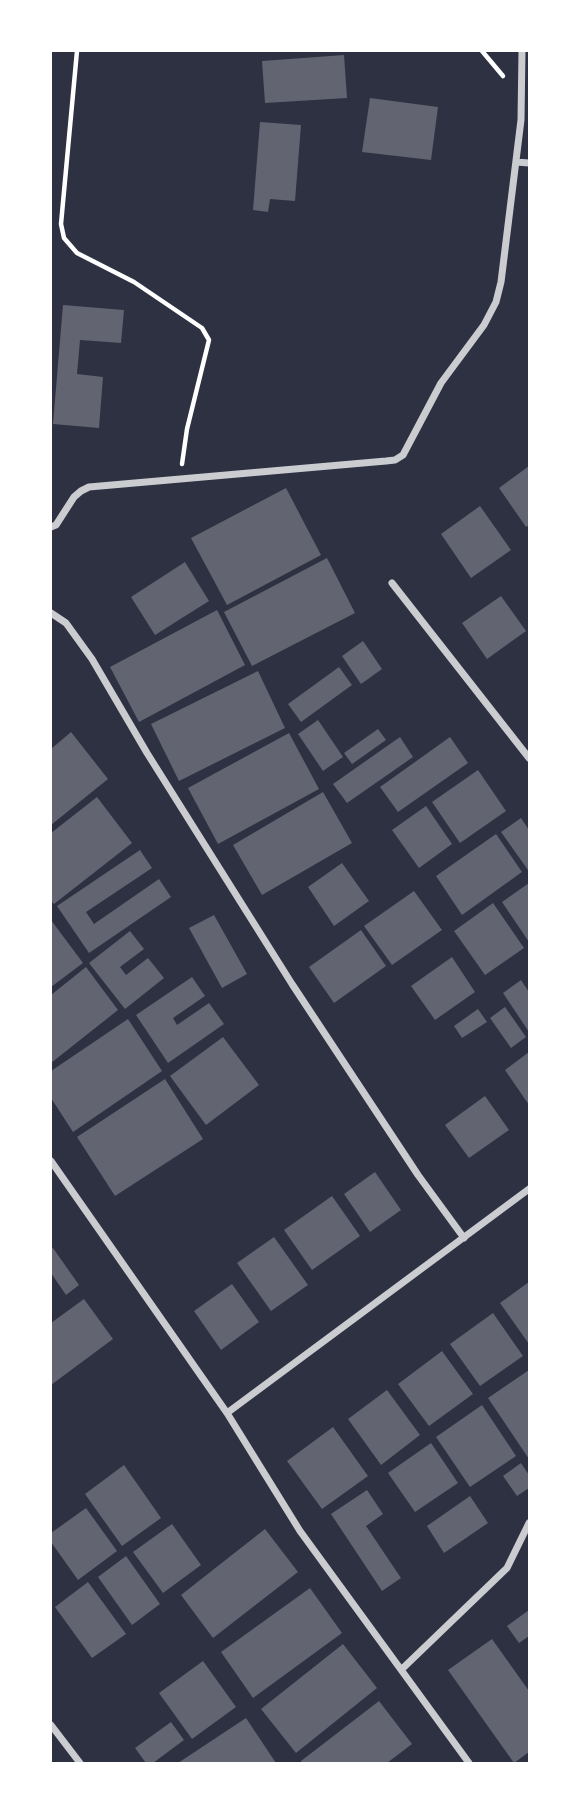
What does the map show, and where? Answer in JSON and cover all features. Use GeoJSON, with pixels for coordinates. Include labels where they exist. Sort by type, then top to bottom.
{"type":"FeatureCollection","features":[{"type":"Feature","properties":{"kind":"street"},"geometry":{"type":"LineString","coordinates":[[51,527],[56,525],[81,491],[89,487],[387,461],[403,455],[441,383],[484,325],[496,302],[501,282],[521,120],[522,51]]}},
{"type":"Feature","properties":{"kind":"street"},"geometry":{"type":"LineString","coordinates":[[516,162],[529,163]]}},
{"type":"Feature","properties":{"kind":"street"},"geometry":{"type":"LineString","coordinates":[[392,583],[529,758]]}},
{"type":"Feature","properties":{"kind":"street"},"geometry":{"type":"LineString","coordinates":[[51,613],[66,623],[92,659],[147,753],[292,984],[418,1175],[464,1238]]}},
{"type":"Feature","properties":{"kind":"street"},"geometry":{"type":"LineString","coordinates":[[51,1161],[227,1413],[300,1531],[469,1763]]}},
{"type":"Feature","properties":{"kind":"street"},"geometry":{"type":"LineString","coordinates":[[227,1413],[529,1189]]}},
{"type":"Feature","properties":{"kind":"street"},"geometry":{"type":"LineString","coordinates":[[402,1669],[507,1568],[529,1522]]}},
{"type":"Feature","properties":{"kind":"street"},"geometry":{"type":"LineString","coordinates":[[51,1725],[80,1763]]}},
{"type":"Feature","properties":{"kind":"path"},"geometry":{"type":"LineString","coordinates":[[78,51],[61,224],[64,238],[77,253],[134,282],[202,328],[208,340],[187,429],[180,479]]}},
{"type":"Feature","properties":{"kind":"building"},"geometry":{"type":"Polygon","coordinates":[[[344,55],[347,98],[265,103],[262,61],[344,55]]]}},
{"type":"Feature","properties":{"kind":"building"},"geometry":{"type":"Polygon","coordinates":[[[370,98],[438,107],[431,160],[362,152],[370,98]]]}},
{"type":"Feature","properties":{"kind":"building"},"geometry":{"type":"Polygon","coordinates":[[[260,122],[301,125],[295,201],[270,199],[268,212],[253,210],[260,122]]]}},
{"type":"Feature","properties":{"kind":"building"},"geometry":{"type":"Polygon","coordinates":[[[63,305],[124,310],[121,343],[80,340],[77,374],[103,377],[99,428],[53,424],[63,305]]]}},
{"type":"Feature","properties":{"kind":"building"},"geometry":{"type":"Polygon","coordinates":[[[529,466],[529,525],[526,527],[499,488],[529,466]]]}},
{"type":"Feature","properties":{"kind":"building"},"geometry":{"type":"Polygon","coordinates":[[[286,488],[321,555],[227,605],[191,538],[286,488]]]}},
{"type":"Feature","properties":{"kind":"building"},"geometry":{"type":"Polygon","coordinates":[[[480,506],[511,550],[471,578],[441,534],[480,506]]]}},
{"type":"Feature","properties":{"kind":"building"},"geometry":{"type":"Polygon","coordinates":[[[327,558],[355,613],[252,666],[224,612],[327,558]]]}},
{"type":"Feature","properties":{"kind":"building"},"geometry":{"type":"Polygon","coordinates":[[[185,562],[209,601],[155,635],[131,597],[185,562]]]}},
{"type":"Feature","properties":{"kind":"building"},"geometry":{"type":"Polygon","coordinates":[[[501,596],[526,631],[487,659],[462,623],[501,596]]]}},
{"type":"Feature","properties":{"kind":"building"},"geometry":{"type":"Polygon","coordinates":[[[217,610],[245,665],[139,722],[110,667],[217,610]]]}},
{"type":"Feature","properties":{"kind":"building"},"geometry":{"type":"Polygon","coordinates":[[[363,641],[382,669],[361,684],[342,656],[363,641]]]}},
{"type":"Feature","properties":{"kind":"building"},"geometry":{"type":"Polygon","coordinates":[[[339,667],[352,685],[301,722],[288,704],[339,667]]]}},
{"type":"Feature","properties":{"kind":"building"},"geometry":{"type":"Polygon","coordinates":[[[258,671],[285,728],[179,781],[151,724],[258,671]]]}},
{"type":"Feature","properties":{"kind":"building"},"geometry":{"type":"Polygon","coordinates":[[[318,720],[343,757],[323,771],[298,734],[318,720]]]}},
{"type":"Feature","properties":{"kind":"building"},"geometry":{"type":"Polygon","coordinates":[[[378,729],[386,740],[352,764],[344,753],[378,729]]]}},
{"type":"Feature","properties":{"kind":"building"},"geometry":{"type":"Polygon","coordinates":[[[71,732],[108,779],[51,825],[51,749],[71,732]]]}},
{"type":"Feature","properties":{"kind":"building"},"geometry":{"type":"Polygon","coordinates":[[[289,733],[319,789],[218,844],[188,788],[289,733]]]}},
{"type":"Feature","properties":{"kind":"building"},"geometry":{"type":"Polygon","coordinates":[[[400,737],[413,757],[347,803],[333,784],[400,737]]]}},
{"type":"Feature","properties":{"kind":"building"},"geometry":{"type":"Polygon","coordinates":[[[450,737],[468,763],[398,812],[380,787],[450,737]]]}},
{"type":"Feature","properties":{"kind":"building"},"geometry":{"type":"Polygon","coordinates":[[[478,770],[506,811],[460,843],[432,802],[478,770]]]}},
{"type":"Feature","properties":{"kind":"building"},"geometry":{"type":"Polygon","coordinates":[[[323,792],[352,843],[262,895],[233,845],[323,792]]]}},
{"type":"Feature","properties":{"kind":"building"},"geometry":{"type":"Polygon","coordinates":[[[97,797],[132,843],[54,904],[51,901],[51,833],[97,797]]]}},
{"type":"Feature","properties":{"kind":"building"},"geometry":{"type":"Polygon","coordinates":[[[426,806],[452,844],[419,868],[392,830],[426,806]]]}},
{"type":"Feature","properties":{"kind":"building"},"geometry":{"type":"Polygon","coordinates":[[[521,818],[529,830],[528,870],[501,832],[521,818]]]}},
{"type":"Feature","properties":{"kind":"building"},"geometry":{"type":"Polygon","coordinates":[[[496,834],[522,872],[462,915],[436,876],[496,834]]]}},
{"type":"Feature","properties":{"kind":"building"},"geometry":{"type":"Polygon","coordinates":[[[140,850],[152,868],[86,912],[94,924],[159,879],[171,897],[89,953],[57,906],[140,850]]]}},
{"type":"Feature","properties":{"kind":"building"},"geometry":{"type":"Polygon","coordinates":[[[342,863],[369,901],[334,926],[308,887],[342,863]]]}},
{"type":"Feature","properties":{"kind":"building"},"geometry":{"type":"Polygon","coordinates":[[[529,883],[529,942],[502,902],[529,883]]]}},
{"type":"Feature","properties":{"kind":"building"},"geometry":{"type":"Polygon","coordinates":[[[414,891],[442,930],[392,965],[364,926],[414,891]]]}},
{"type":"Feature","properties":{"kind":"building"},"geometry":{"type":"Polygon","coordinates":[[[493,903],[524,948],[485,975],[454,931],[493,903]]]}},
{"type":"Feature","properties":{"kind":"building"},"geometry":{"type":"Polygon","coordinates":[[[214,915],[247,974],[222,988],[189,928],[214,915]]]}},
{"type":"Feature","properties":{"kind":"building"},"geometry":{"type":"Polygon","coordinates":[[[51,920],[83,963],[51,987],[51,920]]]}},
{"type":"Feature","properties":{"kind":"building"},"geometry":{"type":"Polygon","coordinates":[[[361,930],[386,966],[334,1003],[309,967],[361,930]]]}},
{"type":"Feature","properties":{"kind":"building"},"geometry":{"type":"Polygon","coordinates":[[[130,931],[144,949],[120,967],[126,975],[148,958],[164,978],[125,1009],[89,963],[130,931]]]}},
{"type":"Feature","properties":{"kind":"building"},"geometry":{"type":"Polygon","coordinates":[[[452,957],[475,992],[435,1020],[411,986],[452,957]]]}},
{"type":"Feature","properties":{"kind":"building"},"geometry":{"type":"Polygon","coordinates":[[[86,967],[118,1010],[51,1063],[51,995],[86,967]]]}},
{"type":"Feature","properties":{"kind":"building"},"geometry":{"type":"Polygon","coordinates":[[[192,977],[205,996],[173,1018],[177,1025],[209,1003],[224,1024],[168,1063],[136,1015],[192,977]]]}},
{"type":"Feature","properties":{"kind":"building"},"geometry":{"type":"Polygon","coordinates":[[[521,980],[529,992],[529,1032],[503,993],[521,980]]]}},
{"type":"Feature","properties":{"kind":"building"},"geometry":{"type":"Polygon","coordinates":[[[505,1007],[526,1037],[511,1048],[490,1018],[505,1007]]]}},
{"type":"Feature","properties":{"kind":"building"},"geometry":{"type":"Polygon","coordinates":[[[478,1009],[487,1022],[462,1038],[454,1026],[478,1009]]]}},
{"type":"Feature","properties":{"kind":"building"},"geometry":{"type":"Polygon","coordinates":[[[128,1019],[162,1071],[73,1132],[51,1098],[51,1071],[128,1019]]]}},
{"type":"Feature","properties":{"kind":"building"},"geometry":{"type":"Polygon","coordinates":[[[223,1037],[259,1085],[206,1125],[170,1076],[223,1037]]]}},
{"type":"Feature","properties":{"kind":"building"},"geometry":{"type":"Polygon","coordinates":[[[529,1052],[529,1105],[505,1070],[529,1052]]]}},
{"type":"Feature","properties":{"kind":"building"},"geometry":{"type":"Polygon","coordinates":[[[165,1079],[203,1139],[115,1196],[77,1137],[165,1079]]]}},
{"type":"Feature","properties":{"kind":"building"},"geometry":{"type":"Polygon","coordinates":[[[485,1096],[509,1130],[469,1158],[445,1125],[485,1096]]]}},
{"type":"Feature","properties":{"kind":"building"},"geometry":{"type":"Polygon","coordinates":[[[375,1172],[401,1210],[370,1232],[344,1194],[375,1172]]]}},
{"type":"Feature","properties":{"kind":"building"},"geometry":{"type":"Polygon","coordinates":[[[332,1196],[360,1236],[312,1270],[284,1230],[332,1196]]]}},
{"type":"Feature","properties":{"kind":"building"},"geometry":{"type":"Polygon","coordinates":[[[274,1237],[308,1285],[271,1311],[237,1263],[274,1237]]]}},
{"type":"Feature","properties":{"kind":"building"},"geometry":{"type":"Polygon","coordinates":[[[53,1248],[79,1285],[66,1295],[51,1273],[53,1248]]]}},
{"type":"Feature","properties":{"kind":"building"},"geometry":{"type":"Polygon","coordinates":[[[529,1282],[529,1344],[500,1303],[529,1282]]]}},
{"type":"Feature","properties":{"kind":"building"},"geometry":{"type":"Polygon","coordinates":[[[232,1284],[259,1322],[221,1350],[194,1311],[232,1284]]]}},
{"type":"Feature","properties":{"kind":"building"},"geometry":{"type":"Polygon","coordinates":[[[84,1299],[113,1339],[51,1385],[51,1323],[84,1299]]]}},
{"type":"Feature","properties":{"kind":"building"},"geometry":{"type":"Polygon","coordinates":[[[493,1313],[523,1356],[480,1386],[450,1344],[493,1313]]]}},
{"type":"Feature","properties":{"kind":"building"},"geometry":{"type":"Polygon","coordinates":[[[442,1351],[473,1394],[429,1426],[398,1384],[442,1351]]]}},
{"type":"Feature","properties":{"kind":"building"},"geometry":{"type":"Polygon","coordinates":[[[529,1370],[529,1459],[488,1398],[529,1370]]]}},
{"type":"Feature","properties":{"kind":"building"},"geometry":{"type":"Polygon","coordinates":[[[387,1390],[420,1435],[381,1465],[348,1419],[387,1390]]]}},
{"type":"Feature","properties":{"kind":"building"},"geometry":{"type":"Polygon","coordinates":[[[482,1405],[516,1456],[470,1487],[436,1437],[482,1405]]]}},
{"type":"Feature","properties":{"kind":"building"},"geometry":{"type":"Polygon","coordinates":[[[333,1427],[368,1476],[322,1509],[287,1461],[333,1427]]]}},
{"type":"Feature","properties":{"kind":"building"},"geometry":{"type":"Polygon","coordinates":[[[431,1443],[458,1483],[415,1512],[388,1473],[431,1443]]]}},
{"type":"Feature","properties":{"kind":"building"},"geometry":{"type":"Polygon","coordinates":[[[521,1463],[529,1475],[529,1488],[517,1496],[503,1476],[521,1463]]]}},
{"type":"Feature","properties":{"kind":"building"},"geometry":{"type":"Polygon","coordinates":[[[124,1465],[161,1518],[122,1546],[85,1494],[124,1465]]]}},
{"type":"Feature","properties":{"kind":"building"},"geometry":{"type":"Polygon","coordinates":[[[367,1490],[383,1514],[366,1526],[401,1578],[382,1591],[331,1514],[367,1490]]]}},
{"type":"Feature","properties":{"kind":"building"},"geometry":{"type":"Polygon","coordinates":[[[470,1496],[488,1523],[444,1553],[427,1526],[470,1496]]]}},
{"type":"Feature","properties":{"kind":"building"},"geometry":{"type":"Polygon","coordinates":[[[86,1508],[117,1551],[78,1580],[51,1542],[51,1533],[86,1508]]]}},
{"type":"Feature","properties":{"kind":"building"},"geometry":{"type":"Polygon","coordinates":[[[172,1524],[201,1565],[163,1593],[133,1552],[172,1524]]]}},
{"type":"Feature","properties":{"kind":"building"},"geometry":{"type":"Polygon","coordinates":[[[265,1529],[298,1572],[213,1638],[181,1595],[265,1529]]]}},
{"type":"Feature","properties":{"kind":"building"},"geometry":{"type":"Polygon","coordinates":[[[126,1556],[160,1604],[132,1625],[98,1577],[126,1556]]]}},
{"type":"Feature","properties":{"kind":"building"},"geometry":{"type":"Polygon","coordinates":[[[88,1582],[126,1634],[92,1658],[55,1607],[88,1582]]]}},
{"type":"Feature","properties":{"kind":"building"},"geometry":{"type":"Polygon","coordinates":[[[310,1588],[342,1633],[253,1698],[221,1652],[310,1588]]]}},
{"type":"Feature","properties":{"kind":"building"},"geometry":{"type":"Polygon","coordinates":[[[529,1610],[529,1636],[519,1643],[507,1626],[529,1610]]]}},
{"type":"Feature","properties":{"kind":"building"},"geometry":{"type":"Polygon","coordinates":[[[492,1639],[529,1691],[529,1752],[514,1763],[448,1670],[492,1639]]]}},
{"type":"Feature","properties":{"kind":"building"},"geometry":{"type":"Polygon","coordinates":[[[343,1644],[377,1688],[296,1753],[261,1709],[343,1644]]]}},
{"type":"Feature","properties":{"kind":"building"},"geometry":{"type":"Polygon","coordinates":[[[203,1661],[236,1707],[192,1739],[159,1693],[203,1661]]]}},
{"type":"Feature","properties":{"kind":"building"},"geometry":{"type":"Polygon","coordinates":[[[379,1701],[412,1744],[387,1763],[302,1763],[301,1761],[379,1701]]]}},
{"type":"Feature","properties":{"kind":"building"},"geometry":{"type":"Polygon","coordinates":[[[246,1718],[276,1763],[178,1763],[246,1718]]]}},
{"type":"Feature","properties":{"kind":"building"},"geometry":{"type":"Polygon","coordinates":[[[171,1722],[184,1740],[153,1763],[146,1763],[135,1748],[171,1722]]]}}]}
